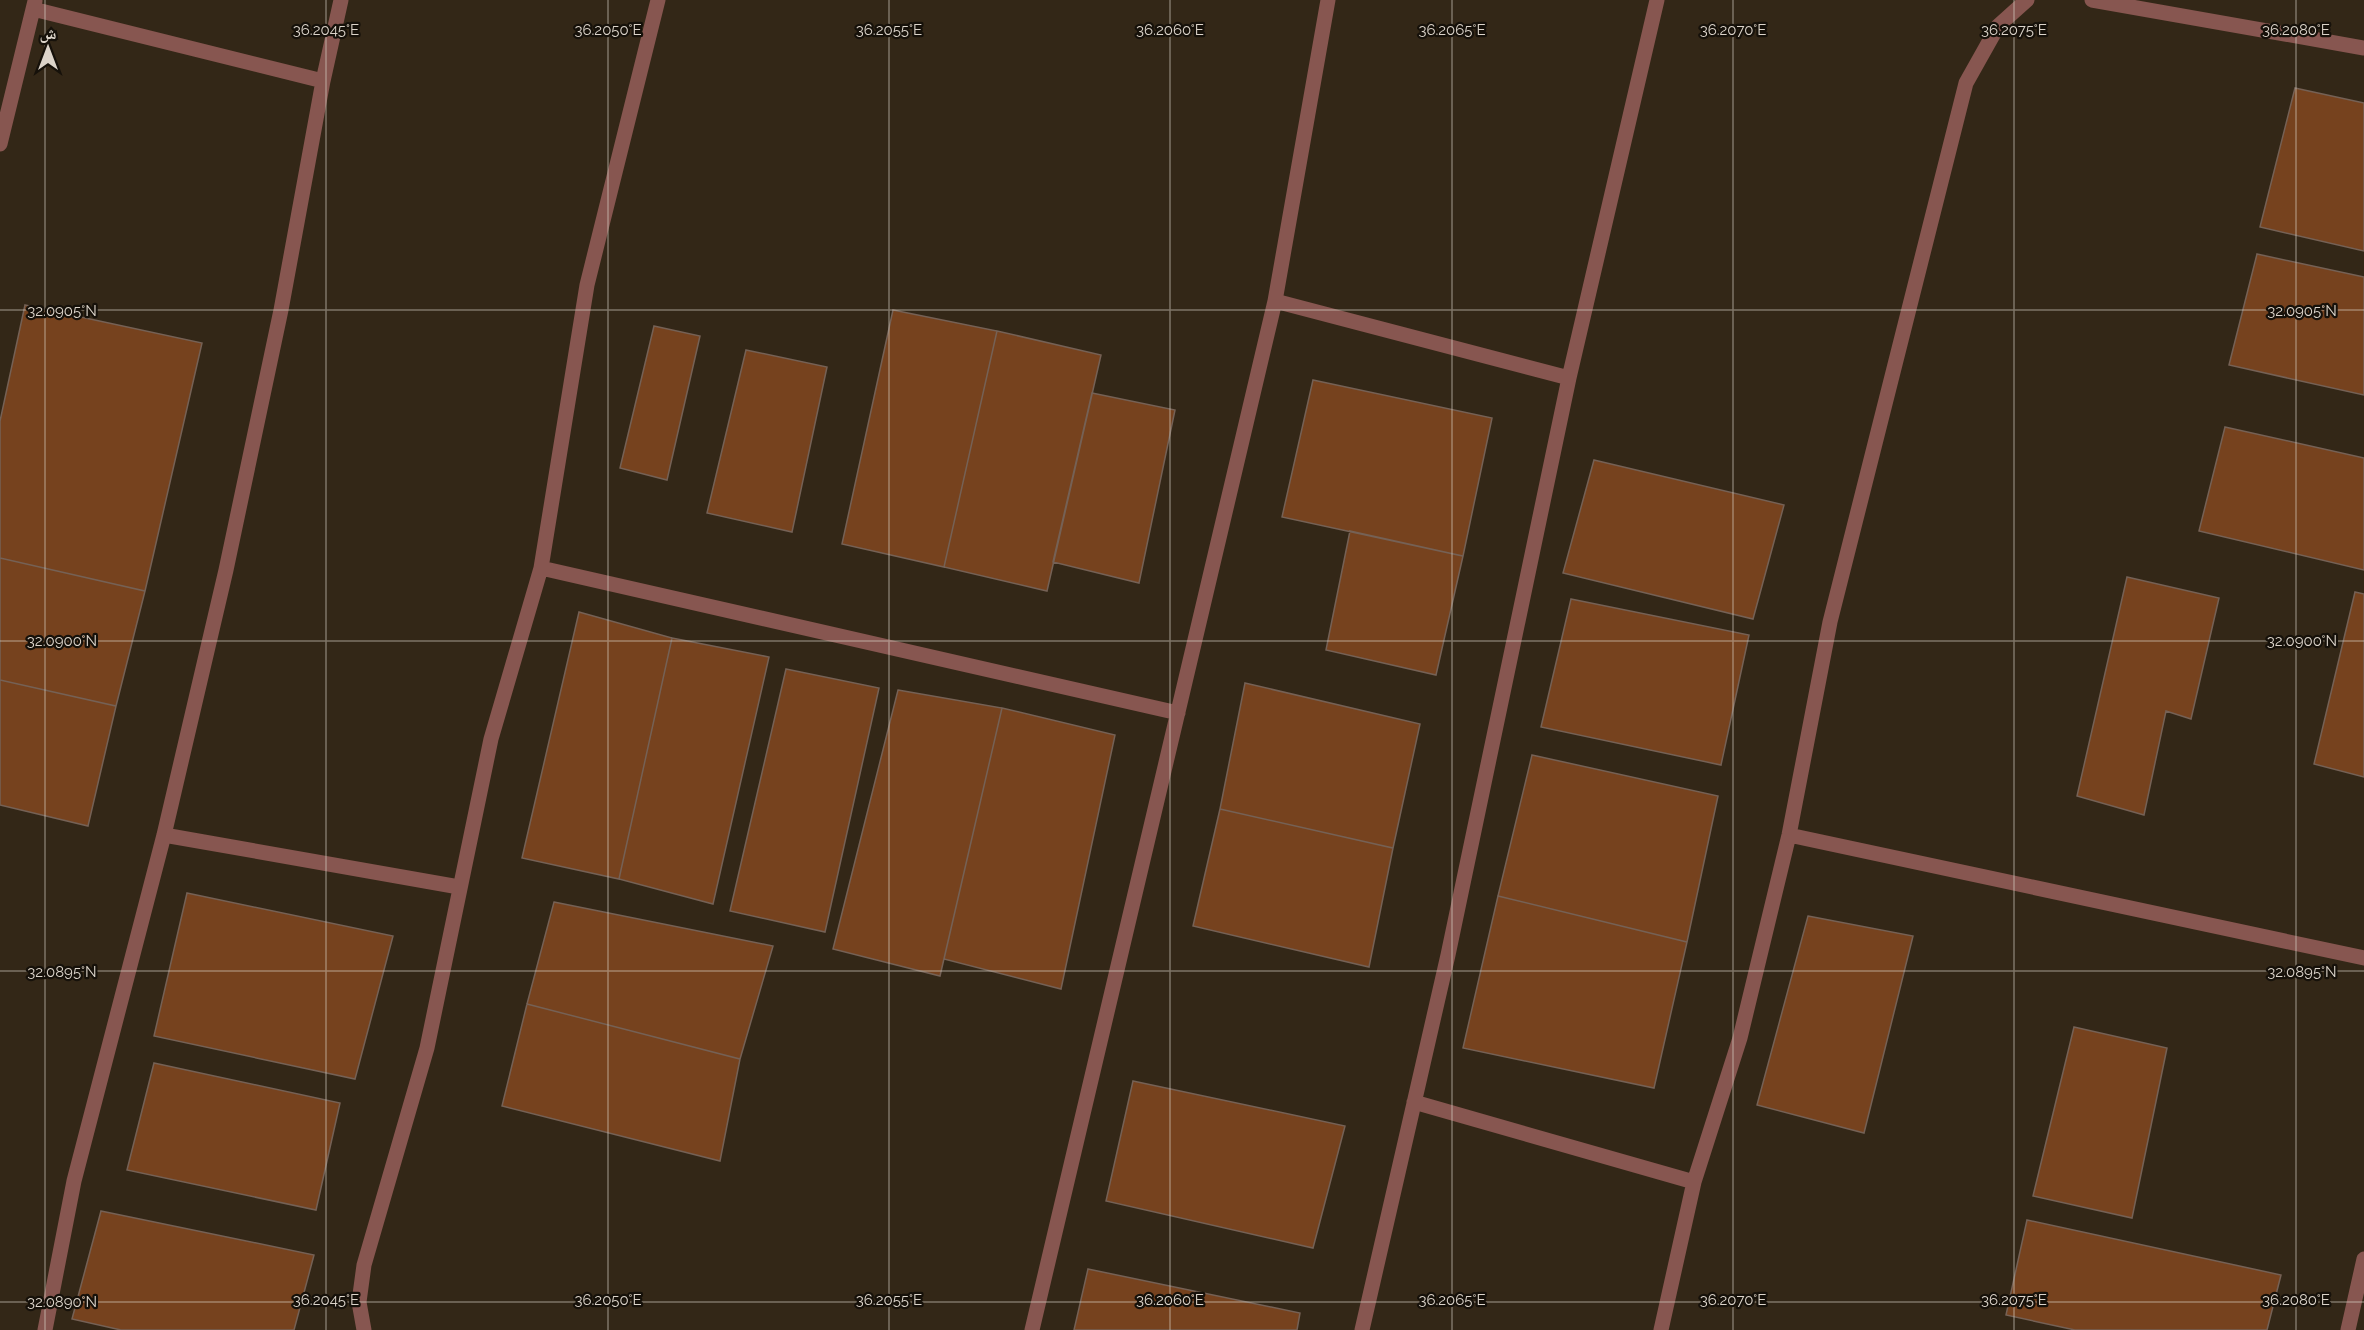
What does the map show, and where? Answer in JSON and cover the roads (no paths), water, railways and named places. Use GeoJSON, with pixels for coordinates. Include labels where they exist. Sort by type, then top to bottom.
{"type":"FeatureCollection","features":[{"type":"Feature","properties":{"kind":"lane"},"geometry":{"type":"LineString","coordinates":[[45,1330],[74,1182],[164,835],[226,570],[341,0]]}},
{"type":"Feature","properties":{"kind":"lane"},"geometry":{"type":"LineString","coordinates":[[364,1330],[359,1302],[364,1265],[427,1048],[491,739],[541,568],[587,285],[658,0]]}},
{"type":"Feature","properties":{"kind":"lane"},"geometry":{"type":"LineString","coordinates":[[1032,1330],[1275,301],[1329,0]]}},
{"type":"Feature","properties":{"kind":"lane"},"geometry":{"type":"LineString","coordinates":[[1362,1330],[1448,955],[1569,378],[1657,0]]}},
{"type":"Feature","properties":{"kind":"lane"},"geometry":{"type":"LineString","coordinates":[[1661,1330],[1694,1182],[1740,1038],[1789,835],[1830,622],[1966,83],[1998,26],[2027,0]]}},
{"type":"Feature","properties":{"kind":"lane"},"geometry":{"type":"LineString","coordinates":[[2092,0],[2364,48]]}},
{"type":"Feature","properties":{"kind":"lane"},"geometry":{"type":"LineString","coordinates":[[0,144],[34,5],[323,81]]}},
{"type":"Feature","properties":{"kind":"lane"},"geometry":{"type":"LineString","coordinates":[[1275,301],[1569,378]]}},
{"type":"Feature","properties":{"kind":"lane"},"geometry":{"type":"LineString","coordinates":[[541,568],[1178,713]]}},
{"type":"Feature","properties":{"kind":"lane"},"geometry":{"type":"LineString","coordinates":[[164,835],[459,887]]}},
{"type":"Feature","properties":{"kind":"lane"},"geometry":{"type":"LineString","coordinates":[[1789,835],[2364,958]]}},
{"type":"Feature","properties":{"kind":"lane"},"geometry":{"type":"LineString","coordinates":[[1414,1102],[1694,1182]]}},
{"type":"Feature","properties":{"kind":"lane"},"geometry":{"type":"LineString","coordinates":[[2348,1330],[2364,1259]]}}]}
